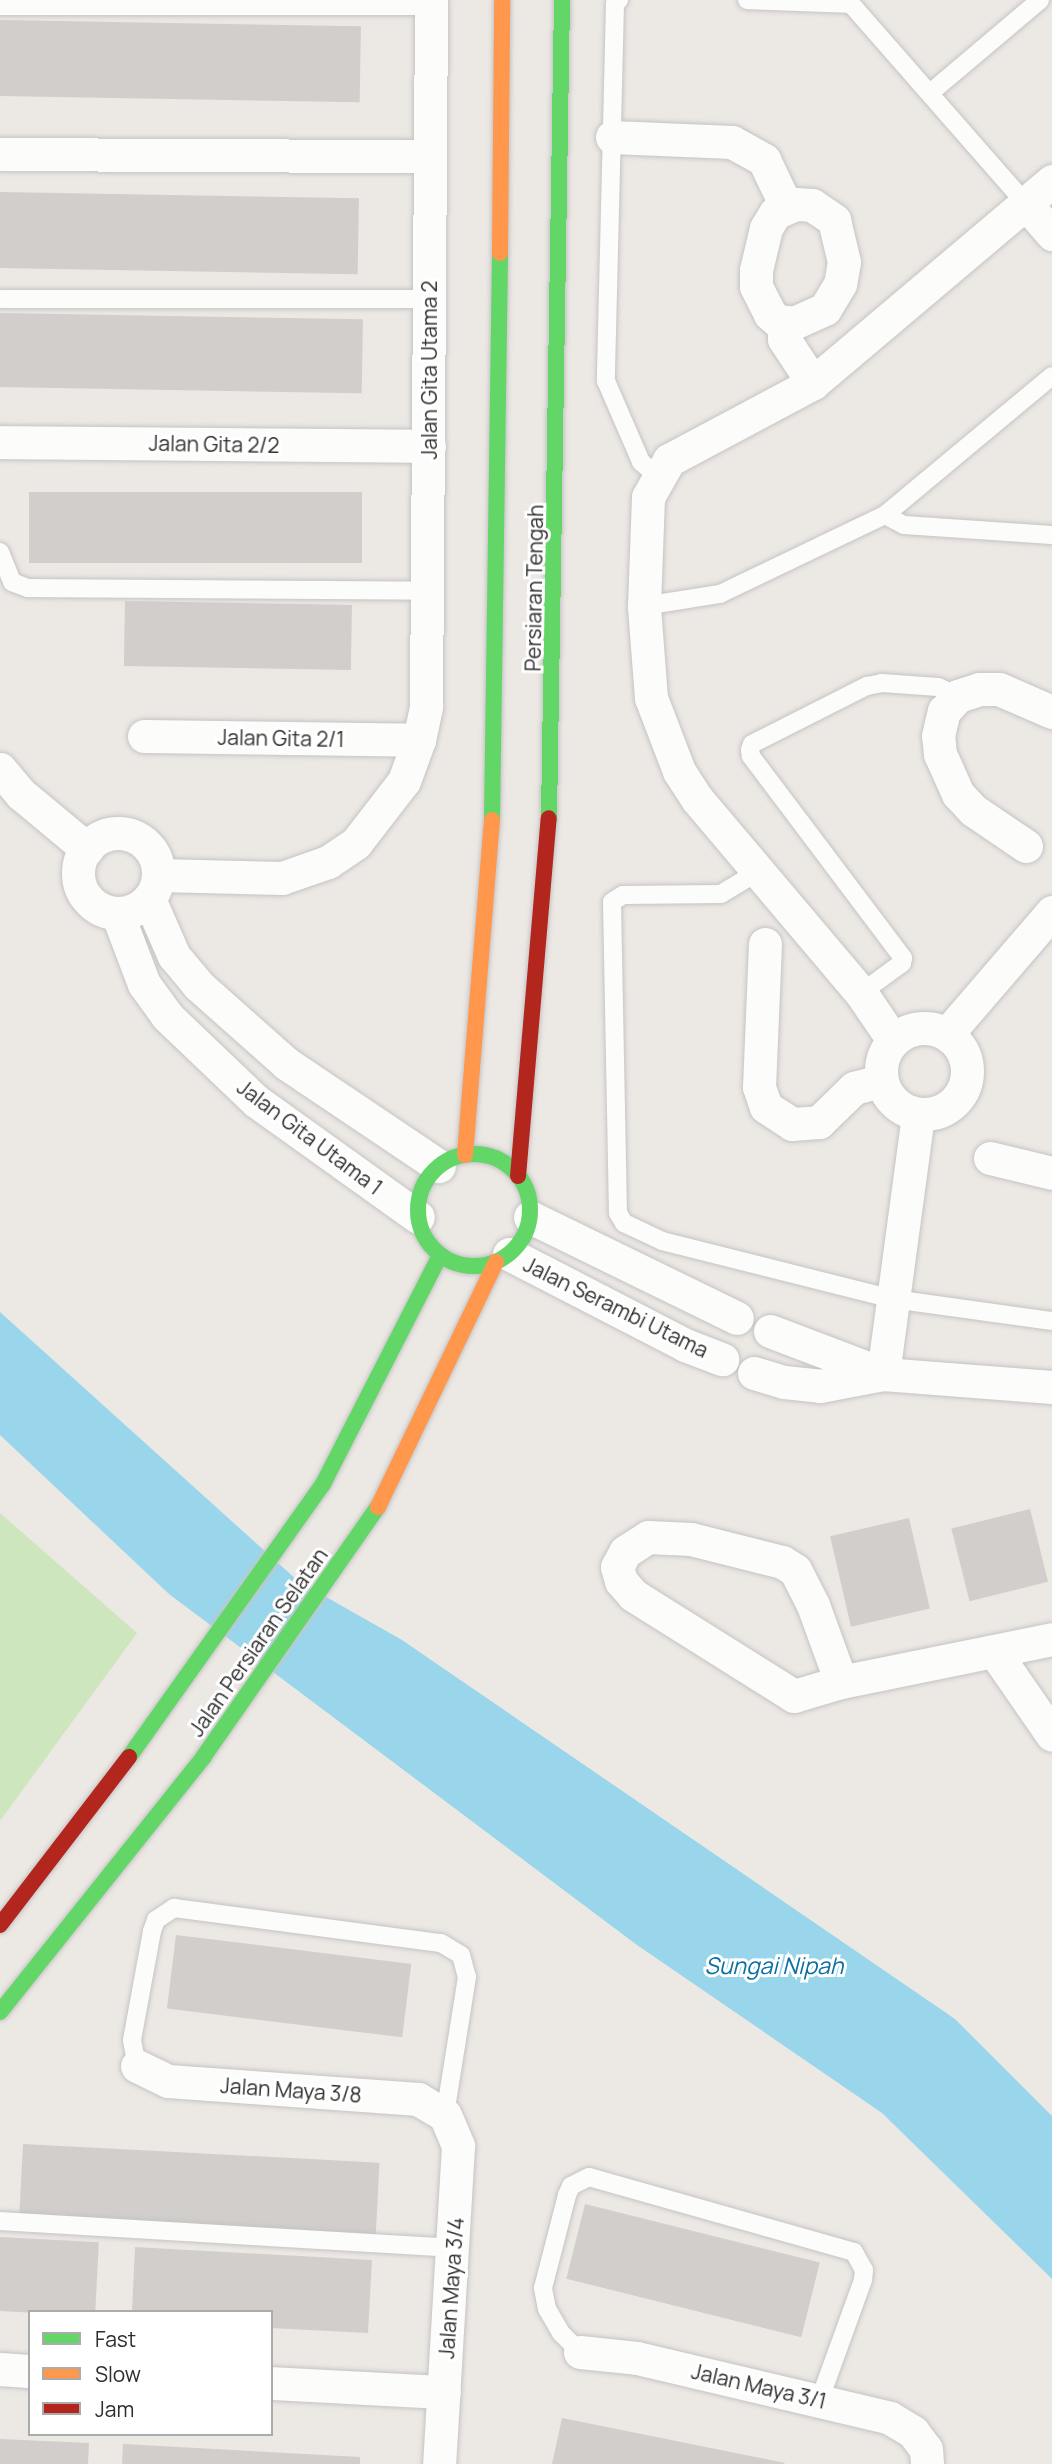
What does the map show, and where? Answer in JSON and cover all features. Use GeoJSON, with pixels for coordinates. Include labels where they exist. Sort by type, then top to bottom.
{"type":"FeatureCollection","features":[{"type":"Feature","properties":{"kind":"street","name":"Persiaran Tengah"},"geometry":{"type":"LineString","coordinates":[[452,1161],[486,930],[496,740],[502,0]]}},
{"type":"Feature","properties":{"kind":"street","name":"Persiaran Tengah"},"geometry":{"type":"LineString","coordinates":[[518,1175],[542,936],[553,742],[562,0]]}},
{"type":"Feature","properties":{"kind":"street","name":"Jalan Gita Utama 2"},"geometry":{"type":"LineString","coordinates":[[154,887],[282,878],[328,862],[356,843],[404,780],[419,740],[426,706],[431,3]]}},
{"type":"Feature","properties":{"kind":"street"},"geometry":{"type":"LineString","coordinates":[[612,137],[732,142],[764,160],[786,206]]}},
{"type":"Feature","properties":{"kind":"street"},"geometry":{"type":"LineString","coordinates":[[0,154],[430,156]]}},
{"type":"Feature","properties":{"kind":"street"},"geometry":{"type":"LineString","coordinates":[[893,1040],[860,993],[760,871],[697,800],[679,771],[651,698],[644,606],[648,497],[669,460],[813,383],[1052,181]]}},
{"type":"Feature","properties":{"kind":"street"},"geometry":{"type":"LineString","coordinates":[[1026,204],[1052,234]]}},
{"type":"Feature","properties":{"kind":"street"},"geometry":{"type":"LineString","coordinates":[[812,205],[824,210],[834,220],[844,262],[840,284],[825,309],[811,319],[785,322],[770,314],[762,302],[756,270],[766,228],[775,213],[786,206],[812,205]]}},
{"type":"Feature","properties":{"kind":"street"},"geometry":{"type":"LineString","coordinates":[[785,322],[787,344],[813,383]]}},
{"type":"Feature","properties":{"kind":"street","name":"Jalan Gita 2/2"},"geometry":{"type":"LineString","coordinates":[[0,442],[429,446]]}},
{"type":"Feature","properties":{"kind":"street"},"geometry":{"type":"LineString","coordinates":[[1026,846],[973,810],[958,794],[940,754],[938,736],[944,711],[958,696],[999,689],[1052,712]]}},
{"type":"Feature","properties":{"kind":"street","name":"Jalan Gita 2/1"},"geometry":{"type":"LineString","coordinates":[[144,736],[419,740]]}},
{"type":"Feature","properties":{"kind":"street"},"geometry":{"type":"LineString","coordinates":[[0,769],[21,794],[87,849]]}},
{"type":"Feature","properties":{"kind":"street"},"geometry":{"type":"LineString","coordinates":[[154,887],[117,913],[94,904],[80,884],[81,859],[87,849],[107,835],[132,836],[151,851],[154,887],[174,956],[198,985],[287,1064],[452,1161],[495,1158],[518,1175],[526,1188],[530,1217]]}},
{"type":"Feature","properties":{"kind":"street"},"geometry":{"type":"LineString","coordinates":[[947,1034],[1052,912]]}},
{"type":"Feature","properties":{"kind":"street","name":"Jalan Gita Utama 1"},"geometry":{"type":"LineString","coordinates":[[117,913],[144,984],[167,1016],[256,1101],[418,1217]]}},
{"type":"Feature","properties":{"kind":"street"},"geometry":{"type":"LineString","coordinates":[[765,944],[760,1087],[766,1107],[792,1124],[819,1122],[832,1114],[854,1088],[881,1081]]}},
{"type":"Feature","properties":{"kind":"street"},"geometry":{"type":"LineString","coordinates":[[920,1028],[947,1034],[965,1056],[966,1083],[950,1106],[918,1114],[897,1105],[881,1081],[884,1052],[893,1040],[920,1028]]}},
{"type":"Feature","properties":{"kind":"street"},"geometry":{"type":"LineString","coordinates":[[883,1374],[918,1114]]}},
{"type":"Feature","properties":{"kind":"street"},"geometry":{"type":"LineString","coordinates":[[990,1158],[1052,1173]]}},
{"type":"Feature","properties":{"kind":"street"},"geometry":{"type":"LineString","coordinates":[[452,1161],[422,1189],[418,1217],[429,1244],[440,1255],[467,1266],[503,1258]]}},
{"type":"Feature","properties":{"kind":"street","name":"Jalan Persiaran Selatan"},"geometry":{"type":"LineString","coordinates":[[0,2012],[204,1756],[374,1515],[503,1258],[519,1244],[530,1217]]}},
{"type":"Feature","properties":{"kind":"street","name":"Jalan Serambi Utama"},"geometry":{"type":"LineString","coordinates":[[530,1217],[737,1318]]}},
{"type":"Feature","properties":{"kind":"street","name":"Jalan Persiaran Selatan"},"geometry":{"type":"LineString","coordinates":[[0,1925],[158,1718],[323,1484],[440,1255]]}},
{"type":"Feature","properties":{"kind":"street","name":"Jalan Serambi Utama"},"geometry":{"type":"LineString","coordinates":[[503,1258],[685,1345],[722,1359]]}},
{"type":"Feature","properties":{"kind":"street"},"geometry":{"type":"LineString","coordinates":[[770,1331],[883,1374]]}},
{"type":"Feature","properties":{"kind":"street"},"geometry":{"type":"LineString","coordinates":[[754,1373],[784,1382],[820,1386],[883,1374],[1052,1387]]}},
{"type":"Feature","properties":{"kind":"street"},"geometry":{"type":"LineString","coordinates":[[841,1682],[813,1605],[795,1570],[782,1562],[691,1539],[648,1536],[625,1552],[617,1567],[621,1581],[633,1595],[774,1686],[794,1696],[841,1682],[996,1654],[1052,1639]]}},
{"type":"Feature","properties":{"kind":"street"},"geometry":{"type":"LineString","coordinates":[[996,1654],[1052,1735]]}},
{"type":"Feature","properties":{"kind":"street","name":"Jalan Maya 3/8"},"geometry":{"type":"LineString","coordinates":[[137,2066],[168,2081],[418,2099],[445,2115]]}},
{"type":"Feature","properties":{"kind":"street","name":"Jalan Maya 3/4"},"geometry":{"type":"LineString","coordinates":[[439,2464],[458,2146],[445,2115]]}},
{"type":"Feature","properties":{"kind":"street","name":"Jalan Maya 3/1"},"geometry":{"type":"LineString","coordinates":[[580,2352],[637,2358],[820,2399],[890,2418],[913,2432],[927,2456]]}},
{"type":"Feature","properties":{"kind":"street"},"geometry":{"type":"LineString","coordinates":[[0,2369],[28,2371]]}},
{"type":"Feature","properties":{"kind":"street"},"geometry":{"type":"LineString","coordinates":[[273,2384],[444,2392]]}},
{"type":"Feature","properties":{"kind":"lane"},"geometry":{"type":"LineString","coordinates":[[619,0],[612,137],[606,381],[641,462],[659,477]]}},
{"type":"Feature","properties":{"kind":"lane"},"geometry":{"type":"LineString","coordinates":[[747,0],[851,4],[1026,204]]}},
{"type":"Feature","properties":{"kind":"lane"},"geometry":{"type":"LineString","coordinates":[[930,93],[1040,0]]}},
{"type":"Feature","properties":{"kind":"lane"},"geometry":{"type":"LineString","coordinates":[[0,6],[431,3]]}},
{"type":"Feature","properties":{"kind":"lane"},"geometry":{"type":"LineString","coordinates":[[0,299],[429,299]]}},
{"type":"Feature","properties":{"kind":"lane"},"geometry":{"type":"LineString","coordinates":[[644,606],[720,594],[886,515],[1052,376]]}},
{"type":"Feature","properties":{"kind":"lane"},"geometry":{"type":"LineString","coordinates":[[886,515],[904,525],[1052,535]]}},
{"type":"Feature","properties":{"kind":"lane"},"geometry":{"type":"LineString","coordinates":[[0,552],[12,582],[28,588],[427,591]]}},
{"type":"Feature","properties":{"kind":"lane"},"geometry":{"type":"LineString","coordinates":[[860,993],[902,964],[903,958],[751,756],[750,750],[752,744],[867,686],[881,683],[938,687],[958,696]]}},
{"type":"Feature","properties":{"kind":"lane"},"geometry":{"type":"LineString","coordinates":[[760,871],[721,894],[623,895],[612,902],[618,1213],[624,1223],[662,1241],[893,1299],[1052,1321]]}},
{"type":"Feature","properties":{"kind":"lane"},"geometry":{"type":"LineString","coordinates":[[137,2066],[132,2040],[152,1931],[156,1920],[174,1908],[441,1943],[461,1955],[467,1977],[445,2115]]}},
{"type":"Feature","properties":{"kind":"lane"},"geometry":{"type":"LineString","coordinates":[[580,2352],[547,2309],[543,2288],[567,2194],[571,2186],[589,2176],[854,2252],[864,2270],[863,2280],[820,2399]]}},
{"type":"Feature","properties":{"kind":"lane"},"geometry":{"type":"LineString","coordinates":[[0,2221],[454,2248]]}},
{"type":"Feature","properties":{"kind":"green space"},"geometry":{"type":"Polygon","coordinates":[[[0,1513],[137,1633],[0,1821],[0,1513]]]}},
{"type":"Feature","properties":{"kind":"water","name":"Sungai Nipah"},"geometry":{"type":"Polygon","coordinates":[[[0,1312],[298,1581],[402,1640],[955,2019],[1052,2116],[1052,2279],[882,2113],[637,1945],[169,1594],[0,1435],[0,1312]]]}},
{"type":"Feature","properties":{"kind":"building"},"geometry":{"type":"Polygon","coordinates":[[[0,20],[361,26],[360,102],[0,96],[0,20]]]}},
{"type":"Feature","properties":{"kind":"building"},"geometry":{"type":"Polygon","coordinates":[[[0,192],[359,198],[358,274],[0,268],[0,192]]]}},
{"type":"Feature","properties":{"kind":"building"},"geometry":{"type":"Polygon","coordinates":[[[0,313],[363,319],[362,393],[0,387],[0,313]]]}},
{"type":"Feature","properties":{"kind":"building"},"geometry":{"type":"Polygon","coordinates":[[[29,492],[362,492],[362,563],[29,563],[29,492]]]}},
{"type":"Feature","properties":{"kind":"building"},"geometry":{"type":"Polygon","coordinates":[[[125,601],[352,605],[351,670],[124,666],[125,601]]]}},
{"type":"Feature","properties":{"kind":"building"},"geometry":{"type":"Polygon","coordinates":[[[1030,1509],[1048,1582],[970,1601],[951,1529],[1030,1509]]]}},
{"type":"Feature","properties":{"kind":"building"},"geometry":{"type":"Polygon","coordinates":[[[909,1518],[930,1609],[851,1627],[830,1536],[909,1518]]]}},
{"type":"Feature","properties":{"kind":"building"},"geometry":{"type":"Polygon","coordinates":[[[176,1935],[411,1964],[402,2037],[167,2008],[176,1935]]]}},
{"type":"Feature","properties":{"kind":"building"},"geometry":{"type":"Polygon","coordinates":[[[23,2144],[380,2163],[376,2237],[19,2218],[23,2144]]]}},
{"type":"Feature","properties":{"kind":"building"},"geometry":{"type":"Polygon","coordinates":[[[585,2204],[820,2263],[801,2337],[566,2279],[585,2204]]]}},
{"type":"Feature","properties":{"kind":"building"},"geometry":{"type":"Polygon","coordinates":[[[0,2237],[99,2242],[95,2310],[0,2311],[0,2237]]]}},
{"type":"Feature","properties":{"kind":"building"},"geometry":{"type":"Polygon","coordinates":[[[135,2247],[372,2260],[368,2333],[273,2328],[273,2310],[132,2310],[135,2247]]]}},
{"type":"Feature","properties":{"kind":"building"},"geometry":{"type":"Polygon","coordinates":[[[562,2418],[785,2463],[552,2464],[562,2418]]]}},
{"type":"Feature","properties":{"kind":"building"},"geometry":{"type":"Polygon","coordinates":[[[0,2439],[89,2443],[88,2464],[0,2464],[0,2439]]]}},
{"type":"Feature","properties":{"kind":"building"},"geometry":{"type":"Polygon","coordinates":[[[123,2444],[360,2457],[360,2464],[122,2464],[123,2444]]]}},
{"type":"Feature","properties":{"kind":"traffic: fast"},"geometry":{"type":"LineString","coordinates":[[549,818],[562,0]]}},
{"type":"Feature","properties":{"kind":"traffic: fast"},"geometry":{"type":"LineString","coordinates":[[492,820],[500,253]]}},
{"type":"Feature","properties":{"kind":"traffic: fast"},"geometry":{"type":"LineString","coordinates":[[474,1154],[495,1158],[514,1170],[526,1189],[530,1210],[526,1231],[514,1250],[495,1262],[474,1266],[453,1262],[434,1250],[422,1231],[418,1210],[422,1189],[434,1170],[453,1158],[474,1154]]}},
{"type":"Feature","properties":{"kind":"traffic: fast"},"geometry":{"type":"LineString","coordinates":[[129,1757],[323,1484],[440,1255]]}},
{"type":"Feature","properties":{"kind":"traffic: fast"},"geometry":{"type":"LineString","coordinates":[[0,2012],[204,1756],[378,1507]]}},
{"type":"Feature","properties":{"kind":"traffic: slow"},"geometry":{"type":"LineString","coordinates":[[500,253],[502,0]]}},
{"type":"Feature","properties":{"kind":"traffic: slow"},"geometry":{"type":"LineString","coordinates":[[465,1155],[492,820]]}},
{"type":"Feature","properties":{"kind":"traffic: slow"},"geometry":{"type":"LineString","coordinates":[[378,1507],[496,1262]]}},
{"type":"Feature","properties":{"kind":"traffic: jam"},"geometry":{"type":"LineString","coordinates":[[518,1176],[549,818]]}},
{"type":"Feature","properties":{"kind":"traffic: jam"},"geometry":{"type":"LineString","coordinates":[[0,1925],[129,1757]]}}]}
